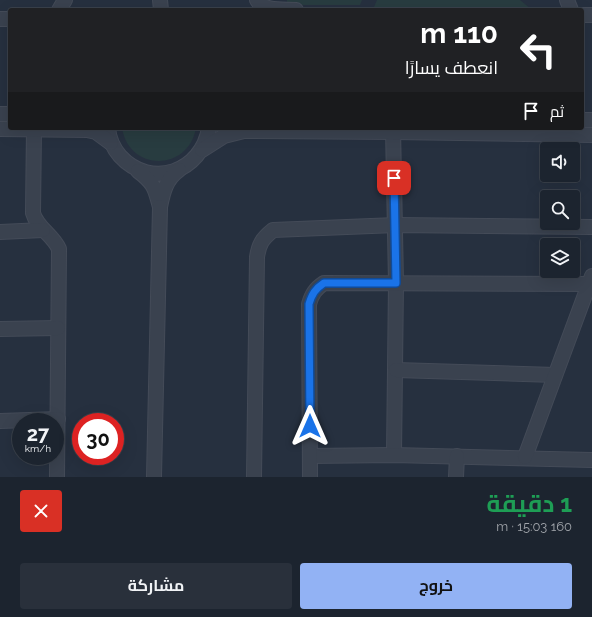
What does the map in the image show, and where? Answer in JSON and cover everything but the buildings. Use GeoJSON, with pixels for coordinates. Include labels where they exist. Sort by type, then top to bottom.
{"type":"FeatureCollection","features":[{"type":"Feature","properties":{"kind":"street"},"geometry":{"type":"LineString","coordinates":[[257,0],[260,5],[268,8]]}},
{"type":"Feature","properties":{"kind":"street"},"geometry":{"type":"LineString","coordinates":[[34,130],[33,212],[35,220],[43,230],[56,241],[59,249],[58,413]]}},
{"type":"Feature","properties":{"kind":"street"},"geometry":{"type":"LineString","coordinates":[[88,130],[96,132],[111,143]]}},
{"type":"Feature","properties":{"kind":"street"},"geometry":{"type":"LineString","coordinates":[[108,130],[111,143],[117,153],[148,179],[155,188],[160,207]]}},
{"type":"Feature","properties":{"kind":"street"},"geometry":{"type":"LineString","coordinates":[[154,477],[160,207],[164,188],[169,179],[194,160],[202,150],[209,130]]}},
{"type":"Feature","properties":{"kind":"street"},"geometry":{"type":"LineString","coordinates":[[202,150],[224,136],[244,131],[393,130],[592,135]]}},
{"type":"Feature","properties":{"kind":"street"},"geometry":{"type":"LineString","coordinates":[[393,130],[396,225],[396,370],[394,455]]}},
{"type":"Feature","properties":{"kind":"street"},"geometry":{"type":"LineString","coordinates":[[134,168],[158,174],[183,168]]}},
{"type":"Feature","properties":{"kind":"street"},"geometry":{"type":"LineString","coordinates":[[254,477],[256,257],[259,245],[265,236],[273,230],[396,225],[592,227]]}},
{"type":"Feature","properties":{"kind":"street"},"geometry":{"type":"LineString","coordinates":[[0,232],[43,230]]}},
{"type":"Feature","properties":{"kind":"street"},"geometry":{"type":"LineString","coordinates":[[310,477],[309,304],[316,288],[324,283],[591,281],[525,457]]}},
{"type":"Feature","properties":{"kind":"street"},"geometry":{"type":"LineString","coordinates":[[0,329],[58,328]]}},
{"type":"Feature","properties":{"kind":"street"},"geometry":{"type":"LineString","coordinates":[[396,370],[555,375]]}},
{"type":"Feature","properties":{"kind":"street"},"geometry":{"type":"LineString","coordinates":[[0,420],[12,420]]}},
{"type":"Feature","properties":{"kind":"street"},"geometry":{"type":"LineString","coordinates":[[310,456],[394,455],[525,457],[592,460]]}},
{"type":"Feature","properties":{"kind":"street"},"geometry":{"type":"LineString","coordinates":[[456,477],[457,456]]}},
{"type":"Feature","properties":{"kind":"street"},"geometry":{"type":"LineString","coordinates":[[58,465],[58,477]]}},
{"type":"Feature","properties":{"kind":"green space"},"geometry":{"type":"Polygon","coordinates":[[[287,0],[362,0],[360,5],[287,5],[287,0]]]}},
{"type":"Feature","properties":{"kind":"green space"},"geometry":{"type":"Polygon","coordinates":[[[377,0],[520,0],[530,8],[452,8],[374,7],[377,0]]]}},
{"type":"Feature","properties":{"kind":"green space"},"geometry":{"type":"Polygon","coordinates":[[[123,130],[195,130],[191,142],[182,153],[171,159],[159,161],[146,159],[135,153],[127,142],[123,130]]]}},
{"type":"Feature","properties":{"kind":"route"},"geometry":{"type":"LineString","coordinates":[[310,426],[309,304],[312,295],[316,288],[324,283],[396,283],[394,178]]}}]}
